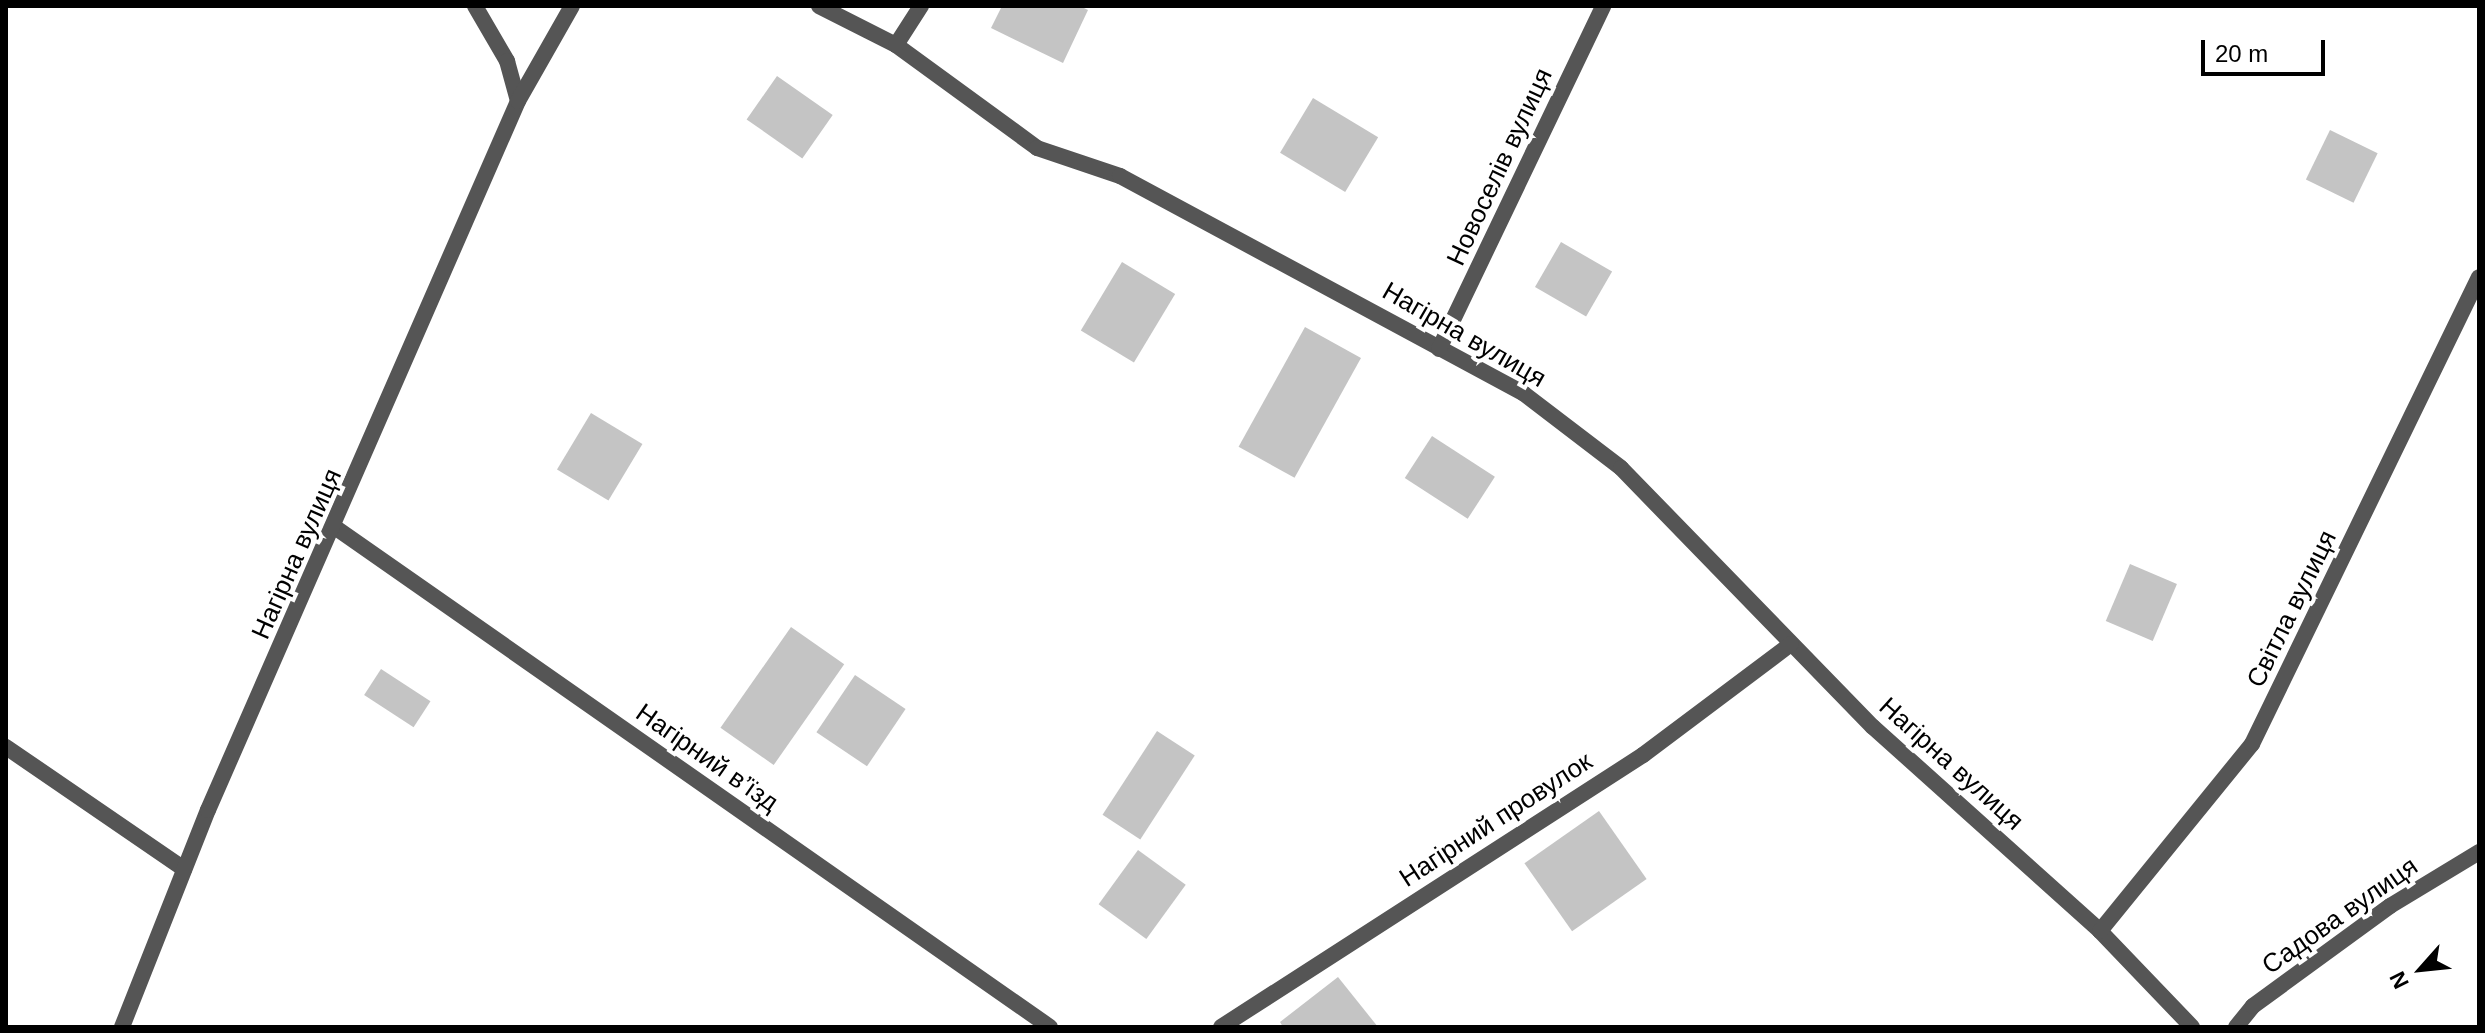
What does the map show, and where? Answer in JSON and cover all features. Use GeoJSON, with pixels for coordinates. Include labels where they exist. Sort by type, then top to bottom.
{"type":"FeatureCollection","features":[{"type":"Feature","properties":{"kind":"street"},"geometry":{"type":"LineString","coordinates":[[475,6],[507,61],[518,101]]}},
{"type":"Feature","properties":{"kind":"street","name":"Нагірна вулиця"},"geometry":{"type":"LineString","coordinates":[[122,1027],[184,869],[336,528],[518,101],[572,6]]}},
{"type":"Feature","properties":{"kind":"street","name":"Нагірна вулиця"},"geometry":{"type":"LineString","coordinates":[[819,6],[896,45],[1037,148],[1120,176],[1523,393],[1621,468],[1791,644],[2100,931],[2192,1027]]}},
{"type":"Feature","properties":{"kind":"street"},"geometry":{"type":"LineString","coordinates":[[896,45],[921,6]]}},
{"type":"Feature","properties":{"kind":"street","name":"Новоселів вулиця"},"geometry":{"type":"LineString","coordinates":[[1439,349],[1603,6]]}},
{"type":"Feature","properties":{"kind":"street","name":"Світла вулиця"},"geometry":{"type":"LineString","coordinates":[[2100,931],[2252,744],[2479,277]]}},
{"type":"Feature","properties":{"kind":"street","name":"Нагірний в’їзд"},"geometry":{"type":"LineString","coordinates":[[336,528],[1050,1027]]}},
{"type":"Feature","properties":{"kind":"street","name":"Нагірний провулок"},"geometry":{"type":"LineString","coordinates":[[1221,1027],[1643,755],[1791,644]]}},
{"type":"Feature","properties":{"kind":"street"},"geometry":{"type":"LineString","coordinates":[[6,747],[184,869]]}},
{"type":"Feature","properties":{"kind":"street","name":"Садова вулиця"},"geometry":{"type":"LineString","coordinates":[[2236,1027],[2253,1006],[2390,906],[2479,852]]}},
{"type":"Feature","properties":{"kind":"building"},"geometry":{"type":"Polygon","coordinates":[[[1002,6],[1080,6],[1088,10],[1063,63],[991,28],[1002,6]]]}},
{"type":"Feature","properties":{"kind":"building"},"geometry":{"type":"Polygon","coordinates":[[[777,76],[833,115],[802,158],[747,119],[777,76]]]}},
{"type":"Feature","properties":{"kind":"building"},"geometry":{"type":"Polygon","coordinates":[[[1313,98],[1378,137],[1345,192],[1280,153],[1313,98]]]}},
{"type":"Feature","properties":{"kind":"building"},"geometry":{"type":"Polygon","coordinates":[[[2330,130],[2378,153],[2354,203],[2306,179],[2330,130]]]}},
{"type":"Feature","properties":{"kind":"building"},"geometry":{"type":"Polygon","coordinates":[[[1561,242],[1612,272],[1586,317],[1535,287],[1561,242]]]}},
{"type":"Feature","properties":{"kind":"building"},"geometry":{"type":"Polygon","coordinates":[[[1122,262],[1175,294],[1134,363],[1081,331],[1122,262]]]}},
{"type":"Feature","properties":{"kind":"building"},"geometry":{"type":"Polygon","coordinates":[[[1305,327],[1361,358],[1295,478],[1239,447],[1305,327]]]}},
{"type":"Feature","properties":{"kind":"building"},"geometry":{"type":"Polygon","coordinates":[[[591,413],[642,444],[608,500],[557,470],[591,413]]]}},
{"type":"Feature","properties":{"kind":"building"},"geometry":{"type":"Polygon","coordinates":[[[1432,436],[1495,477],[1468,519],[1405,478],[1432,436]]]}},
{"type":"Feature","properties":{"kind":"building"},"geometry":{"type":"Polygon","coordinates":[[[2130,564],[2177,584],[2153,641],[2106,621],[2130,564]]]}},
{"type":"Feature","properties":{"kind":"building"},"geometry":{"type":"Polygon","coordinates":[[[791,627],[844,664],[774,765],[720,728],[791,627]]]}},
{"type":"Feature","properties":{"kind":"building"},"geometry":{"type":"Polygon","coordinates":[[[381,669],[430,701],[414,727],[364,695],[381,669]]]}},
{"type":"Feature","properties":{"kind":"building"},"geometry":{"type":"Polygon","coordinates":[[[855,675],[906,709],[867,766],[816,732],[855,675]]]}},
{"type":"Feature","properties":{"kind":"building"},"geometry":{"type":"Polygon","coordinates":[[[1157,731],[1195,756],[1140,839],[1103,815],[1157,731]]]}},
{"type":"Feature","properties":{"kind":"building"},"geometry":{"type":"Polygon","coordinates":[[[1599,811],[1647,879],[1572,931],[1524,863],[1599,811]]]}},
{"type":"Feature","properties":{"kind":"building"},"geometry":{"type":"Polygon","coordinates":[[[1138,850],[1186,885],[1146,939],[1099,904],[1138,850]]]}},
{"type":"Feature","properties":{"kind":"building"},"geometry":{"type":"Polygon","coordinates":[[[1338,977],[1378,1027],[1283,1027],[1280,1022],[1338,977]]]}}]}
